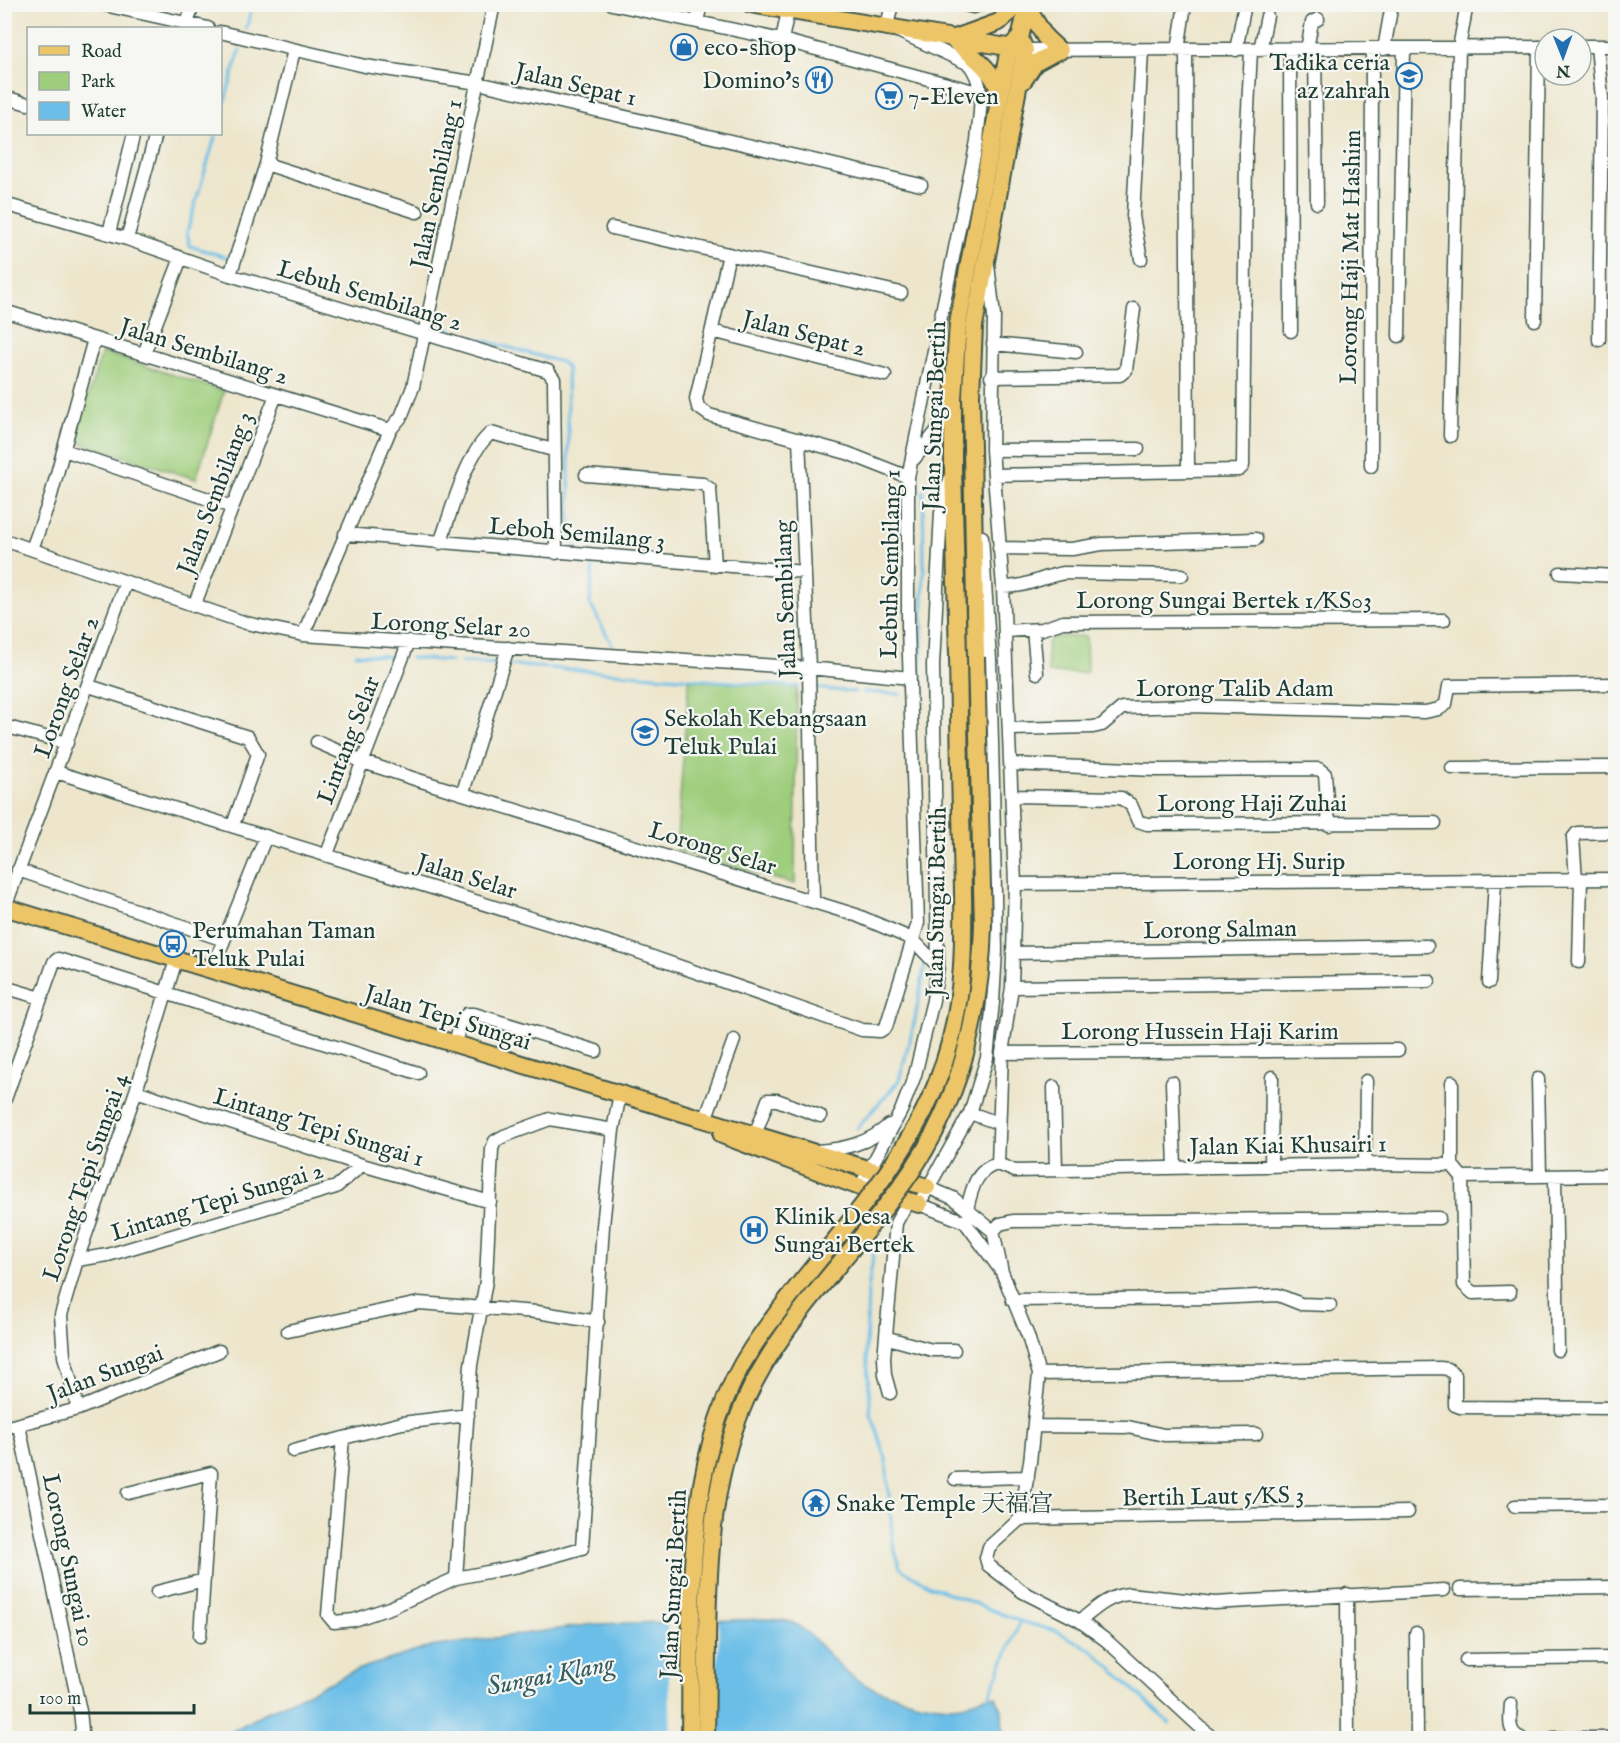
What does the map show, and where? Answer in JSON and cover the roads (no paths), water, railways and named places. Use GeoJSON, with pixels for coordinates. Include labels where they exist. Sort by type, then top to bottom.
{"type":"FeatureCollection","features":[{"type":"Feature","properties":{"kind":"main road"},"geometry":{"type":"LineString","coordinates":[[750,4],[887,26],[951,39],[1018,45]]}},
{"type":"Feature","properties":{"kind":"main road"},"geometry":{"type":"LineString","coordinates":[[1024,5],[1045,37],[1058,51],[1035,63],[1008,95],[989,71],[951,39],[999,22],[1024,5]]}},
{"type":"Feature","properties":{"kind":"main road","name":"Jalan Sungai Bertih"},"geometry":{"type":"LineString","coordinates":[[690,1738],[692,1576],[697,1513],[706,1460],[726,1400],[749,1352],[781,1306],[864,1205],[896,1162],[939,1078],[955,1028],[964,962],[953,468],[953,399],[958,323],[1008,95],[1024,5]]}},
{"type":"Feature","properties":{"kind":"main road","name":"Jalan Sungai Bertih"},"geometry":{"type":"LineString","coordinates":[[706,1738],[710,1575],[715,1515],[726,1460],[745,1401],[766,1359],[913,1169],[938,1125],[955,1084],[970,1032],[982,963],[983,925],[971,468],[974,326],[1008,95]]}},
{"type":"Feature","properties":{"kind":"main road","name":"Jalan Tepi Sungai"},"geometry":{"type":"LineString","coordinates":[[5,907],[670,1110],[815,1151],[927,1187]]}},
{"type":"Feature","properties":{"kind":"main road","name":"Jalan Tepi Sungai"},"geometry":{"type":"LineString","coordinates":[[670,1110],[761,1151],[861,1187],[913,1202]]}},
{"type":"Feature","properties":{"kind":"street"},"geometry":{"type":"LineString","coordinates":[[100,4],[187,26],[193,4]]}},
{"type":"Feature","properties":{"kind":"street","name":"Jalan Sembilang 1"},"geometry":{"type":"LineString","coordinates":[[303,635],[390,430],[400,417],[413,387],[426,335],[494,4]]}},
{"type":"Feature","properties":{"kind":"street"},"geometry":{"type":"LineString","coordinates":[[612,4],[782,40],[981,93]]}},
{"type":"Feature","properties":{"kind":"street"},"geometry":{"type":"LineString","coordinates":[[697,22],[701,4]]}},
{"type":"Feature","properties":{"kind":"street"},"geometry":{"type":"LineString","coordinates":[[887,26],[892,4]]}},
{"type":"Feature","properties":{"kind":"street"},"geometry":{"type":"LineString","coordinates":[[960,4],[978,6]]}},
{"type":"Feature","properties":{"kind":"street"},"geometry":{"type":"LineString","coordinates":[[1185,4],[1182,50],[1188,471]]}},
{"type":"Feature","properties":{"kind":"street"},"geometry":{"type":"LineString","coordinates":[[1236,50],[1245,4]]}},
{"type":"Feature","properties":{"kind":"street","name":"Lorong Haji Mat Hashim"},"geometry":{"type":"LineString","coordinates":[[1371,466],[1378,49],[1392,4]]}},
{"type":"Feature","properties":{"kind":"street"},"geometry":{"type":"LineString","coordinates":[[1450,436],[1459,48],[1467,4]]}},
{"type":"Feature","properties":{"kind":"street"},"geometry":{"type":"LineString","coordinates":[[782,40],[788,11]]}},
{"type":"Feature","properties":{"kind":"street"},"geometry":{"type":"LineString","coordinates":[[994,475],[1115,475],[1239,470],[1243,466],[1246,148],[1256,50],[1267,16]]}},
{"type":"Feature","properties":{"kind":"street"},"geometry":{"type":"LineString","coordinates":[[1317,203],[1311,49],[1312,22],[1318,19]]}},
{"type":"Feature","properties":{"kind":"street","name":"Lebuh Sembilang 1"},"geometry":{"type":"LineString","coordinates":[[862,1030],[880,1031],[886,1027],[918,923],[910,678],[908,477],[977,141],[981,93],[977,74],[969,64],[887,26]]}},
{"type":"Feature","properties":{"kind":"street","name":"Jalan Sepat 1"},"geometry":{"type":"LineString","coordinates":[[222,32],[365,66],[478,83],[921,185]]}},
{"type":"Feature","properties":{"kind":"street"},"geometry":{"type":"LineString","coordinates":[[1018,45],[1058,51],[1533,47]]}},
{"type":"Feature","properties":{"kind":"street"},"geometry":{"type":"LineString","coordinates":[[1593,46],[1616,46]]}},
{"type":"Feature","properties":{"kind":"street"},"geometry":{"type":"LineString","coordinates":[[1597,46],[1602,98],[1599,340]]}},
{"type":"Feature","properties":{"kind":"street"},"geometry":{"type":"LineString","coordinates":[[1399,336],[1404,48]]}},
{"type":"Feature","properties":{"kind":"street"},"geometry":{"type":"LineString","coordinates":[[230,274],[266,164],[294,50]]}},
{"type":"Feature","properties":{"kind":"street"},"geometry":{"type":"LineString","coordinates":[[1290,50],[1291,331]]}},
{"type":"Feature","properties":{"kind":"street"},"geometry":{"type":"LineString","coordinates":[[1141,259],[1133,216],[1142,51]]}},
{"type":"Feature","properties":{"kind":"street"},"geometry":{"type":"LineString","coordinates":[[1535,320],[1541,87]]}},
{"type":"Feature","properties":{"kind":"street"},"geometry":{"type":"LineString","coordinates":[[4,97],[27,104]]}},
{"type":"Feature","properties":{"kind":"street"},"geometry":{"type":"LineString","coordinates":[[109,233],[128,135],[155,138],[127,238]]}},
{"type":"Feature","properties":{"kind":"street"},"geometry":{"type":"LineString","coordinates":[[266,164],[417,212]]}},
{"type":"Feature","properties":{"kind":"street","name":"Lebuh Sembilang 2"},"geometry":{"type":"LineString","coordinates":[[4,204],[127,238],[230,274],[552,374],[556,553]]}},
{"type":"Feature","properties":{"kind":"street"},"geometry":{"type":"LineString","coordinates":[[612,228],[901,293]]}},
{"type":"Feature","properties":{"kind":"street"},"geometry":{"type":"LineString","coordinates":[[729,254],[696,399],[698,407],[709,415],[800,439],[870,461],[908,477]]}},
{"type":"Feature","properties":{"kind":"street"},"geometry":{"type":"LineString","coordinates":[[967,1209],[975,1180],[986,1167],[998,1164],[1002,1053],[1012,987],[1014,953],[1015,884],[1010,729],[1003,587],[992,450],[992,293],[986,254]]}},
{"type":"Feature","properties":{"kind":"street"},"geometry":{"type":"LineString","coordinates":[[144,354],[181,258]]}},
{"type":"Feature","properties":{"kind":"street"},"geometry":{"type":"LineString","coordinates":[[991,377],[1120,375],[1126,370],[1134,309]]}},
{"type":"Feature","properties":{"kind":"street","name":"Jalan Sembilang 2"},"geometry":{"type":"LineString","coordinates":[[6,315],[94,339],[390,430]]}},
{"type":"Feature","properties":{"kind":"street","name":"Jalan Sepat 2"},"geometry":{"type":"LineString","coordinates":[[712,331],[885,375]]}},
{"type":"Feature","properties":{"kind":"street"},"geometry":{"type":"LineString","coordinates":[[32,549],[64,450],[94,339]]}},
{"type":"Feature","properties":{"kind":"street"},"geometry":{"type":"LineString","coordinates":[[993,344],[1076,352]]}},
{"type":"Feature","properties":{"kind":"street","name":"Jalan Sembilang 3"},"geometry":{"type":"LineString","coordinates":[[194,606],[276,395]]}},
{"type":"Feature","properties":{"kind":"street"},"geometry":{"type":"LineString","coordinates":[[913,460],[936,432],[953,399]]}},
{"type":"Feature","properties":{"kind":"street"},"geometry":{"type":"LineString","coordinates":[[440,543],[471,455],[482,440],[491,433],[553,450]]}},
{"type":"Feature","properties":{"kind":"street","name":"Jalan Sembilang"},"geometry":{"type":"LineString","coordinates":[[800,439],[810,668],[813,901]]}},
{"type":"Feature","properties":{"kind":"street"},"geometry":{"type":"LineString","coordinates":[[992,450],[1138,449]]}},
{"type":"Feature","properties":{"kind":"street"},"geometry":{"type":"LineString","coordinates":[[64,450],[232,507]]}},
{"type":"Feature","properties":{"kind":"street"},"geometry":{"type":"LineString","coordinates":[[861,1187],[901,1111],[925,1041],[938,966],[933,664],[941,512],[953,468]]}},
{"type":"Feature","properties":{"kind":"street"},"geometry":{"type":"LineString","coordinates":[[890,1393],[885,1375],[896,1223],[927,1187],[970,1113],[987,1058],[996,951],[990,660],[980,513],[971,468]]}},
{"type":"Feature","properties":{"kind":"street"},"geometry":{"type":"LineString","coordinates":[[586,475],[703,484],[710,489],[716,566]]}},
{"type":"Feature","properties":{"kind":"street","name":"Leboh Semilang 3"},"geometry":{"type":"LineString","coordinates":[[345,534],[805,573]]}},
{"type":"Feature","properties":{"kind":"street","name":"Lorong Selar 20"},"geometry":{"type":"LineString","coordinates":[[4,540],[246,623],[303,635],[810,668],[910,678]]}},
{"type":"Feature","properties":{"kind":"street"},"geometry":{"type":"LineString","coordinates":[[999,548],[1072,549],[1102,544],[1256,540]]}},
{"type":"Feature","properties":{"kind":"street"},"geometry":{"type":"LineString","coordinates":[[1003,587],[1032,584],[1051,575],[1064,573],[1182,574]]}},
{"type":"Feature","properties":{"kind":"street"},"geometry":{"type":"LineString","coordinates":[[1560,573],[1616,576]]}},
{"type":"Feature","properties":{"kind":"street","name":"Lorong Selar 2"},"geometry":{"type":"LineString","coordinates":[[5,907],[126,582]]}},
{"type":"Feature","properties":{"kind":"street","name":"Lorong Sungai Bertek 1/KS03"},"geometry":{"type":"LineString","coordinates":[[1005,631],[1034,630],[1063,622],[1444,620]]}},
{"type":"Feature","properties":{"kind":"street"},"geometry":{"type":"LineString","coordinates":[[1034,630],[1037,673]]}},
{"type":"Feature","properties":{"kind":"street","name":"Lintang Selar"},"geometry":{"type":"LineString","coordinates":[[327,854],[409,641]]}},
{"type":"Feature","properties":{"kind":"street"},"geometry":{"type":"LineString","coordinates":[[463,792],[508,648]]}},
{"type":"Feature","properties":{"kind":"street","name":"Lorong Talib Adam"},"geometry":{"type":"LineString","coordinates":[[1010,729],[1093,727],[1102,725],[1122,708],[1210,706],[1425,712],[1439,709],[1446,704],[1449,686],[1616,684]]}},
{"type":"Feature","properties":{"kind":"street"},"geometry":{"type":"LineString","coordinates":[[89,686],[248,737],[258,754],[233,825]]}},
{"type":"Feature","properties":{"kind":"street"},"geometry":{"type":"LineString","coordinates":[[4,726],[67,743]]}},
{"type":"Feature","properties":{"kind":"street","name":"Lorong Selar"},"geometry":{"type":"LineString","coordinates":[[317,742],[363,762],[813,901],[912,939],[938,966]]}},
{"type":"Feature","properties":{"kind":"street"},"geometry":{"type":"LineString","coordinates":[[1011,764],[1155,770],[1319,769],[1325,774],[1329,825]]}},
{"type":"Feature","properties":{"kind":"street"},"geometry":{"type":"LineString","coordinates":[[1452,768],[1616,766]]}},
{"type":"Feature","properties":{"kind":"street","name":"Jalan Selar"},"geometry":{"type":"LineString","coordinates":[[56,772],[624,947],[862,1030]]}},
{"type":"Feature","properties":{"kind":"street","name":"Lorong Haji Zuhai"},"geometry":{"type":"LineString","coordinates":[[1012,796],[1121,798],[1131,805],[1138,821],[1147,824],[1435,823]]}},
{"type":"Feature","properties":{"kind":"street"},"geometry":{"type":"LineString","coordinates":[[1580,962],[1578,879],[1573,838],[1577,833],[1616,832]]}},
{"type":"Feature","properties":{"kind":"street"},"geometry":{"type":"LineString","coordinates":[[212,970],[266,836]]}},
{"type":"Feature","properties":{"kind":"street"},"geometry":{"type":"LineString","coordinates":[[18,870],[224,940]]}},
{"type":"Feature","properties":{"kind":"street","name":"Lorong Hj. Surip"},"geometry":{"type":"LineString","coordinates":[[1015,884],[1616,879]]}},
{"type":"Feature","properties":{"kind":"street"},"geometry":{"type":"LineString","coordinates":[[1489,982],[1499,881]]}},
{"type":"Feature","properties":{"kind":"street","name":"Lorong Salman"},"geometry":{"type":"LineString","coordinates":[[1014,953],[1427,946]]}},
{"type":"Feature","properties":{"kind":"street"},"geometry":{"type":"LineString","coordinates":[[4,1102],[54,962],[62,958],[166,994],[418,1073]]}},
{"type":"Feature","properties":{"kind":"street","name":"Lorong Tepi Sungai 4"},"geometry":{"type":"LineString","coordinates":[[78,1409],[64,1356],[60,1326],[61,1314],[77,1260],[136,1091],[176,960]]}},
{"type":"Feature","properties":{"kind":"street"},"geometry":{"type":"LineString","coordinates":[[1012,987],[1429,981]]}},
{"type":"Feature","properties":{"kind":"street"},"geometry":{"type":"LineString","coordinates":[[4,987],[41,998]]}},
{"type":"Feature","properties":{"kind":"street"},"geometry":{"type":"LineString","coordinates":[[454,1044],[462,1021],[467,1014],[474,1014],[596,1051]]}},
{"type":"Feature","properties":{"kind":"street"},"geometry":{"type":"LineString","coordinates":[[705,1120],[734,1040]]}},
{"type":"Feature","properties":{"kind":"street","name":"Lorong Hussein Haji Karim"},"geometry":{"type":"LineString","coordinates":[[1002,1053],[1398,1050]]}},
{"type":"Feature","properties":{"kind":"street"},"geometry":{"type":"LineString","coordinates":[[1271,1166],[1272,1077]]}},
{"type":"Feature","properties":{"kind":"street"},"geometry":{"type":"LineString","coordinates":[[1538,1079],[1540,1176]]}},
{"type":"Feature","properties":{"kind":"street"},"geometry":{"type":"LineString","coordinates":[[1365,1164],[1366,1081]]}},
{"type":"Feature","properties":{"kind":"street"},"geometry":{"type":"LineString","coordinates":[[1172,1082],[1175,1168]]}},
{"type":"Feature","properties":{"kind":"street"},"geometry":{"type":"LineString","coordinates":[[1452,1082],[1452,1165],[1462,1177],[1464,1285],[1473,1293],[1510,1292]]}},
{"type":"Feature","properties":{"kind":"street"},"geometry":{"type":"LineString","coordinates":[[1054,1087],[1056,1170]]}},
{"type":"Feature","properties":{"kind":"street","name":"Lintang Tepi Sungai 1"},"geometry":{"type":"LineString","coordinates":[[136,1091],[362,1166],[490,1202]]}},
{"type":"Feature","properties":{"kind":"street"},"geometry":{"type":"LineString","coordinates":[[343,1438],[330,1619],[334,1622],[354,1620],[392,1607],[456,1578],[519,1566],[582,1548],[603,1226],[613,1130],[620,1094]]}},
{"type":"Feature","properties":{"kind":"street"},"geometry":{"type":"LineString","coordinates":[[755,1135],[768,1100],[777,1100],[820,1116]]}},
{"type":"Feature","properties":{"kind":"street"},"geometry":{"type":"LineString","coordinates":[[815,1151],[841,1149],[864,1142],[880,1134],[901,1111]]}},
{"type":"Feature","properties":{"kind":"street"},"geometry":{"type":"LineString","coordinates":[[970,1113],[998,1124]]}},
{"type":"Feature","properties":{"kind":"street"},"geometry":{"type":"LineString","coordinates":[[456,1578],[471,1365],[479,1307],[486,1281],[492,1149],[495,1141],[504,1136],[556,1119],[613,1130]]}},
{"type":"Feature","properties":{"kind":"street","name":"Jalan Kiai Khusairi 1"},"geometry":{"type":"LineString","coordinates":[[998,1164],[1015,1171],[1365,1164],[1452,1165]]}},
{"type":"Feature","properties":{"kind":"street","name":"Lintang Tepi Sungai 2"},"geometry":{"type":"LineString","coordinates":[[77,1260],[108,1255],[336,1187],[362,1166]]}},
{"type":"Feature","properties":{"kind":"street"},"geometry":{"type":"LineString","coordinates":[[1462,1177],[1616,1175]]}},
{"type":"Feature","properties":{"kind":"street"},"geometry":{"type":"LineString","coordinates":[[1555,1177],[1558,1350]]}},
{"type":"Feature","properties":{"kind":"street"},"geometry":{"type":"LineString","coordinates":[[927,1187],[953,1198],[993,1231],[1002,1272],[1028,1336],[1039,1374],[1028,1477],[1020,1519],[989,1547],[986,1558],[988,1566],[1023,1592],[1080,1621],[1107,1641],[1212,1738]]}},
{"type":"Feature","properties":{"kind":"street"},"geometry":{"type":"LineString","coordinates":[[913,1202],[965,1222],[1002,1272]]}},
{"type":"Feature","properties":{"kind":"street"},"geometry":{"type":"LineString","coordinates":[[993,1231],[1000,1224],[1013,1221],[1439,1218]]}},
{"type":"Feature","properties":{"kind":"street"},"geometry":{"type":"LineString","coordinates":[[1012,1300],[1216,1298],[1278,1294],[1301,1304],[1330,1305]]}},
{"type":"Feature","properties":{"kind":"street"},"geometry":{"type":"LineString","coordinates":[[288,1331],[419,1303],[537,1312],[598,1322]]}},
{"type":"Feature","properties":{"kind":"street"},"geometry":{"type":"LineString","coordinates":[[888,1338],[932,1350],[954,1350]]}},
{"type":"Feature","properties":{"kind":"street","name":"Jalan Sungai"},"geometry":{"type":"LineString","coordinates":[[4,1428],[78,1409],[219,1351]]}},
{"type":"Feature","properties":{"kind":"street"},"geometry":{"type":"LineString","coordinates":[[1039,1374],[1440,1368],[1448,1369],[1455,1375],[1455,1405],[1460,1407],[1616,1408]]}},
{"type":"Feature","properties":{"kind":"street"},"geometry":{"type":"LineString","coordinates":[[293,1451],[402,1423],[468,1415]]}},
{"type":"Feature","properties":{"kind":"street","name":"Lorong Sungai 10"},"geometry":{"type":"LineString","coordinates":[[19,1426],[80,1711],[82,1730],[78,1738]]}},
{"type":"Feature","properties":{"kind":"street"},"geometry":{"type":"LineString","coordinates":[[1034,1426],[1128,1427],[1164,1434],[1256,1434]]}},
{"type":"Feature","properties":{"kind":"street"},"geometry":{"type":"LineString","coordinates":[[128,1492],[211,1473],[200,1636]]}},
{"type":"Feature","properties":{"kind":"street"},"geometry":{"type":"LineString","coordinates":[[955,1479],[1028,1477]]}},
{"type":"Feature","properties":{"kind":"street"},"geometry":{"type":"LineString","coordinates":[[1515,1506],[1616,1505]]}},
{"type":"Feature","properties":{"kind":"street","name":"Bertih Laut 5/KS 3"},"geometry":{"type":"LineString","coordinates":[[1020,1519],[1408,1512]]}},
{"type":"Feature","properties":{"kind":"street"},"geometry":{"type":"LineString","coordinates":[[157,1592],[204,1580]]}},
{"type":"Feature","properties":{"kind":"street"},"geometry":{"type":"LineString","coordinates":[[1460,1589],[1616,1587]]}},
{"type":"Feature","properties":{"kind":"street"},"geometry":{"type":"LineString","coordinates":[[1080,1621],[1115,1595],[1129,1594],[1214,1603],[1444,1590]]}},
{"type":"Feature","properties":{"kind":"street"},"geometry":{"type":"LineString","coordinates":[[1347,1594],[1348,1738]]}},
{"type":"Feature","properties":{"kind":"street"},"geometry":{"type":"LineString","coordinates":[[1416,1633],[1417,1738]]}},
{"type":"Feature","properties":{"kind":"street"},"geometry":{"type":"LineString","coordinates":[[1466,1660],[1616,1658]]}},
{"type":"Feature","properties":{"kind":"street"},"geometry":{"type":"LineString","coordinates":[[1510,1704],[1510,1729],[1515,1736],[1521,1738]]}},
{"type":"Feature","properties":{"kind":"street"},"geometry":{"type":"LineString","coordinates":[[1553,1738],[1616,1738]]}},
{"type":"Feature","properties":{"kind":"water","name":"Sungai Klang"},"geometry":{"type":"Polygon","coordinates":[[[784,1620],[799,1627],[857,1680],[889,1694],[952,1706],[967,1704],[986,1697],[996,1697],[1002,1710],[1003,1738],[221,1738],[262,1714],[359,1669],[430,1647],[594,1624],[784,1620]]]}},
{"type":"Feature","properties":{"kind":"waterway"},"geometry":{"type":"LineString","coordinates":[[246,29],[253,4]]}},
{"type":"Feature","properties":{"kind":"waterway"},"geometry":{"type":"LineString","coordinates":[[222,110],[240,50]]}},
{"type":"Feature","properties":{"kind":"waterway"},"geometry":{"type":"LineString","coordinates":[[216,135],[187,232],[190,246],[226,257]]}},
{"type":"Feature","properties":{"kind":"waterway"},"geometry":{"type":"LineString","coordinates":[[405,313],[423,318]]}},
{"type":"Feature","properties":{"kind":"waterway"},"geometry":{"type":"LineString","coordinates":[[434,321],[456,333],[561,362],[567,367],[570,536],[578,549]]}},
{"type":"Feature","properties":{"kind":"waterway"},"geometry":{"type":"LineString","coordinates":[[920,698],[924,566],[923,491]]}},
{"type":"Feature","properties":{"kind":"waterway"},"geometry":{"type":"LineString","coordinates":[[593,568],[590,604],[616,652]]}},
{"type":"Feature","properties":{"kind":"waterway"},"geometry":{"type":"LineString","coordinates":[[356,654],[397,657]]}},
{"type":"Feature","properties":{"kind":"waterway"},"geometry":{"type":"LineString","coordinates":[[411,658],[452,661]]}},
{"type":"Feature","properties":{"kind":"waterway"},"geometry":{"type":"LineString","coordinates":[[461,662],[498,664]]}},
{"type":"Feature","properties":{"kind":"waterway"},"geometry":{"type":"LineString","coordinates":[[511,665],[798,687]]}},
{"type":"Feature","properties":{"kind":"waterway"},"geometry":{"type":"LineString","coordinates":[[813,688],[855,692]]}},
{"type":"Feature","properties":{"kind":"waterway"},"geometry":{"type":"LineString","coordinates":[[863,692],[900,694]]}},
{"type":"Feature","properties":{"kind":"waterway"},"geometry":{"type":"LineString","coordinates":[[857,1128],[899,1081],[915,1020],[925,964]]}},
{"type":"Feature","properties":{"kind":"waterway"},"geometry":{"type":"LineString","coordinates":[[876,1238],[868,1290],[866,1350],[871,1414],[886,1459],[893,1544],[900,1568],[930,1586],[1020,1621],[988,1699]]}},
{"type":"Feature","properties":{"kind":"waterway"},"geometry":{"type":"LineString","coordinates":[[1020,1621],[1056,1631],[1092,1650],[1169,1723]]}},
{"type":"Feature","properties":{"kind":"place","name":"eco-shop"},"geometry":{"type":"Point","coordinates":[684,47]}},
{"type":"Feature","properties":{"kind":"place","name":"Tadika ceria az zahrah"},"geometry":{"type":"Point","coordinates":[1409,76]}},
{"type":"Feature","properties":{"kind":"place","name":"Domino's"},"geometry":{"type":"Point","coordinates":[819,80]}},
{"type":"Feature","properties":{"kind":"place","name":"7-Eleven"},"geometry":{"type":"Point","coordinates":[889,96]}},
{"type":"Feature","properties":{"kind":"place","name":"Sekolah Kebangsaan Teluk Pulai"},"geometry":{"type":"Point","coordinates":[645,732]}},
{"type":"Feature","properties":{"kind":"place","name":"Perumahan Taman Teluk Pulai"},"geometry":{"type":"Point","coordinates":[173,944]}},
{"type":"Feature","properties":{"kind":"place","name":"Klinik Desa Sungai Bertek"},"geometry":{"type":"Point","coordinates":[754,1230]}},
{"type":"Feature","properties":{"kind":"place","name":"Snake Temple 天福宫"},"geometry":{"type":"Point","coordinates":[816,1503]}}]}
